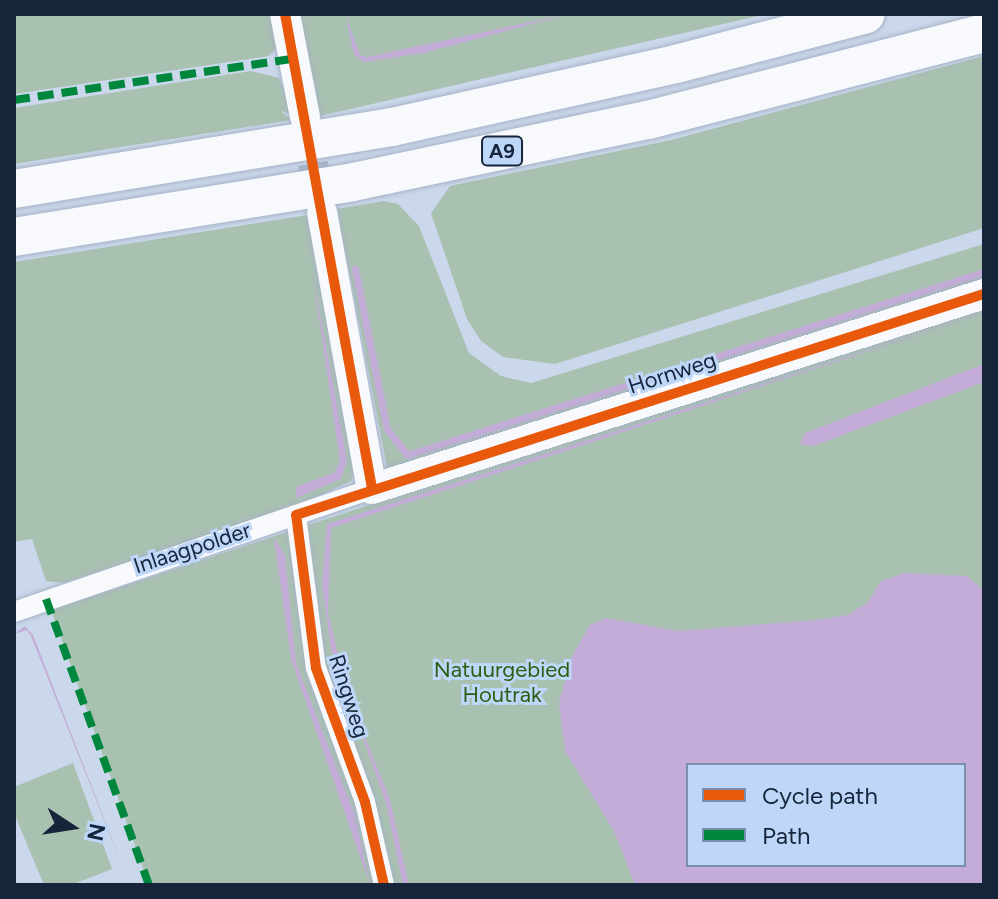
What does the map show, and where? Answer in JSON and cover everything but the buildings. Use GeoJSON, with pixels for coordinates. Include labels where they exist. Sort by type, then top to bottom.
{"type":"FeatureCollection","features":[{"type":"Feature","properties":{"kind":"highway","name":"A9"},"geometry":{"type":"LineString","coordinates":[[14,189],[392,127],[676,64],[866,14]]}},
{"type":"Feature","properties":{"kind":"highway","name":"A9"},"geometry":{"type":"LineString","coordinates":[[14,237],[353,182],[589,133],[984,33]]}},
{"type":"Feature","properties":{"kind":"street"},"geometry":{"type":"LineString","coordinates":[[285,14],[305,117]]}},
{"type":"Feature","properties":{"kind":"street"},"geometry":{"type":"LineString","coordinates":[[322,212],[372,489]]}},
{"type":"Feature","properties":{"kind":"street","name":"Hornweg"},"geometry":{"type":"LineString","coordinates":[[372,489],[984,294]]}},
{"type":"Feature","properties":{"kind":"street","name":"Inlaagpolder"},"geometry":{"type":"LineString","coordinates":[[14,612],[372,489]]}},
{"type":"Feature","properties":{"kind":"street","name":"Ringweg"},"geometry":{"type":"LineString","coordinates":[[296,515],[316,668],[365,802],[384,885]]}},
{"type":"Feature","properties":{"kind":"green space"},"geometry":{"type":"Polygon","coordinates":[[[14,14],[274,14],[279,45],[269,56],[14,94],[14,14]]]}},
{"type":"Feature","properties":{"kind":"green space"},"geometry":{"type":"Polygon","coordinates":[[[295,14],[767,14],[311,118],[295,14]]]}},
{"type":"Feature","properties":{"kind":"green space"},"geometry":{"type":"Polygon","coordinates":[[[984,56],[984,228],[555,364],[503,357],[481,341],[467,319],[431,213],[450,186],[671,140],[984,56]]]}},
{"type":"Feature","properties":{"kind":"green space"},"geometry":{"type":"Polygon","coordinates":[[[251,71],[279,78],[295,115],[281,111],[291,120],[14,164],[14,108],[251,71]]]}},
{"type":"Feature","properties":{"kind":"green space"},"geometry":{"type":"Polygon","coordinates":[[[384,201],[398,204],[419,226],[469,353],[501,376],[531,383],[984,244],[984,284],[388,472],[337,209],[384,201]]]}},
{"type":"Feature","properties":{"kind":"green space"},"geometry":{"type":"Polygon","coordinates":[[[314,214],[356,469],[351,481],[294,507],[63,583],[46,581],[32,539],[14,542],[14,262],[314,214]]]}},
{"type":"Feature","properties":{"kind":"green space","name":"Natuurgebied Houtrak"},"geometry":{"type":"Polygon","coordinates":[[[984,302],[984,885],[149,885],[51,610],[984,302]]]}},
{"type":"Feature","properties":{"kind":"green space"},"geometry":{"type":"Polygon","coordinates":[[[73,763],[112,869],[71,885],[44,885],[14,813],[14,787],[73,763]]]}},
{"type":"Feature","properties":{"kind":"shaded area"},"geometry":{"type":"Polygon","coordinates":[[[345,14],[360,55],[367,57],[568,14],[424,53],[363,62],[354,54],[345,14]]]}},
{"type":"Feature","properties":{"kind":"shaded area"},"geometry":{"type":"Polygon","coordinates":[[[312,270],[347,460],[341,479],[296,498],[296,487],[334,473],[340,461],[312,270]]]}},
{"type":"Feature","properties":{"kind":"shaded area"},"geometry":{"type":"Polygon","coordinates":[[[984,313],[331,528],[328,612],[346,689],[390,800],[409,885],[403,885],[386,803],[331,649],[322,586],[327,524],[984,313]]]}},
{"type":"Feature","properties":{"kind":"shaded area"},"geometry":{"type":"Polygon","coordinates":[[[984,364],[984,382],[813,446],[800,444],[805,433],[984,364]]]}},
{"type":"Feature","properties":{"kind":"shaded area"},"geometry":{"type":"Polygon","coordinates":[[[274,538],[285,555],[296,663],[355,815],[370,885],[291,659],[274,538]]]}},
{"type":"Feature","properties":{"kind":"shaded area"},"geometry":{"type":"Polygon","coordinates":[[[905,573],[967,576],[984,591],[984,885],[635,885],[614,831],[565,751],[559,703],[571,658],[590,625],[606,618],[678,631],[817,620],[848,615],[868,602],[881,581],[905,573]]]}},
{"type":"Feature","properties":{"kind":"shaded area"},"geometry":{"type":"Polygon","coordinates":[[[25,626],[33,635],[130,885],[31,636],[27,630],[14,634],[25,626]]]}},
{"type":"Feature","properties":{"kind":"waterway"},"geometry":{"type":"LineString","coordinates":[[355,269],[387,429],[407,455],[984,272]]}},
{"type":"Feature","properties":{"kind":"tunnel"},"geometry":{"type":"LineString","coordinates":[[305,119],[321,209]]}},
{"type":"Feature","properties":{"kind":"marked path"},"geometry":{"type":"LineString","coordinates":[[14,100],[293,59]]}},
{"type":"Feature","properties":{"kind":"marked path"},"geometry":{"type":"LineString","coordinates":[[46,599],[149,885]]}},
{"type":"Feature","properties":{"kind":"cycle path"},"geometry":{"type":"LineString","coordinates":[[285,14],[372,489]]}},
{"type":"Feature","properties":{"kind":"cycle path"},"geometry":{"type":"LineString","coordinates":[[384,885],[365,802],[316,668],[296,515],[984,294]]}}]}
